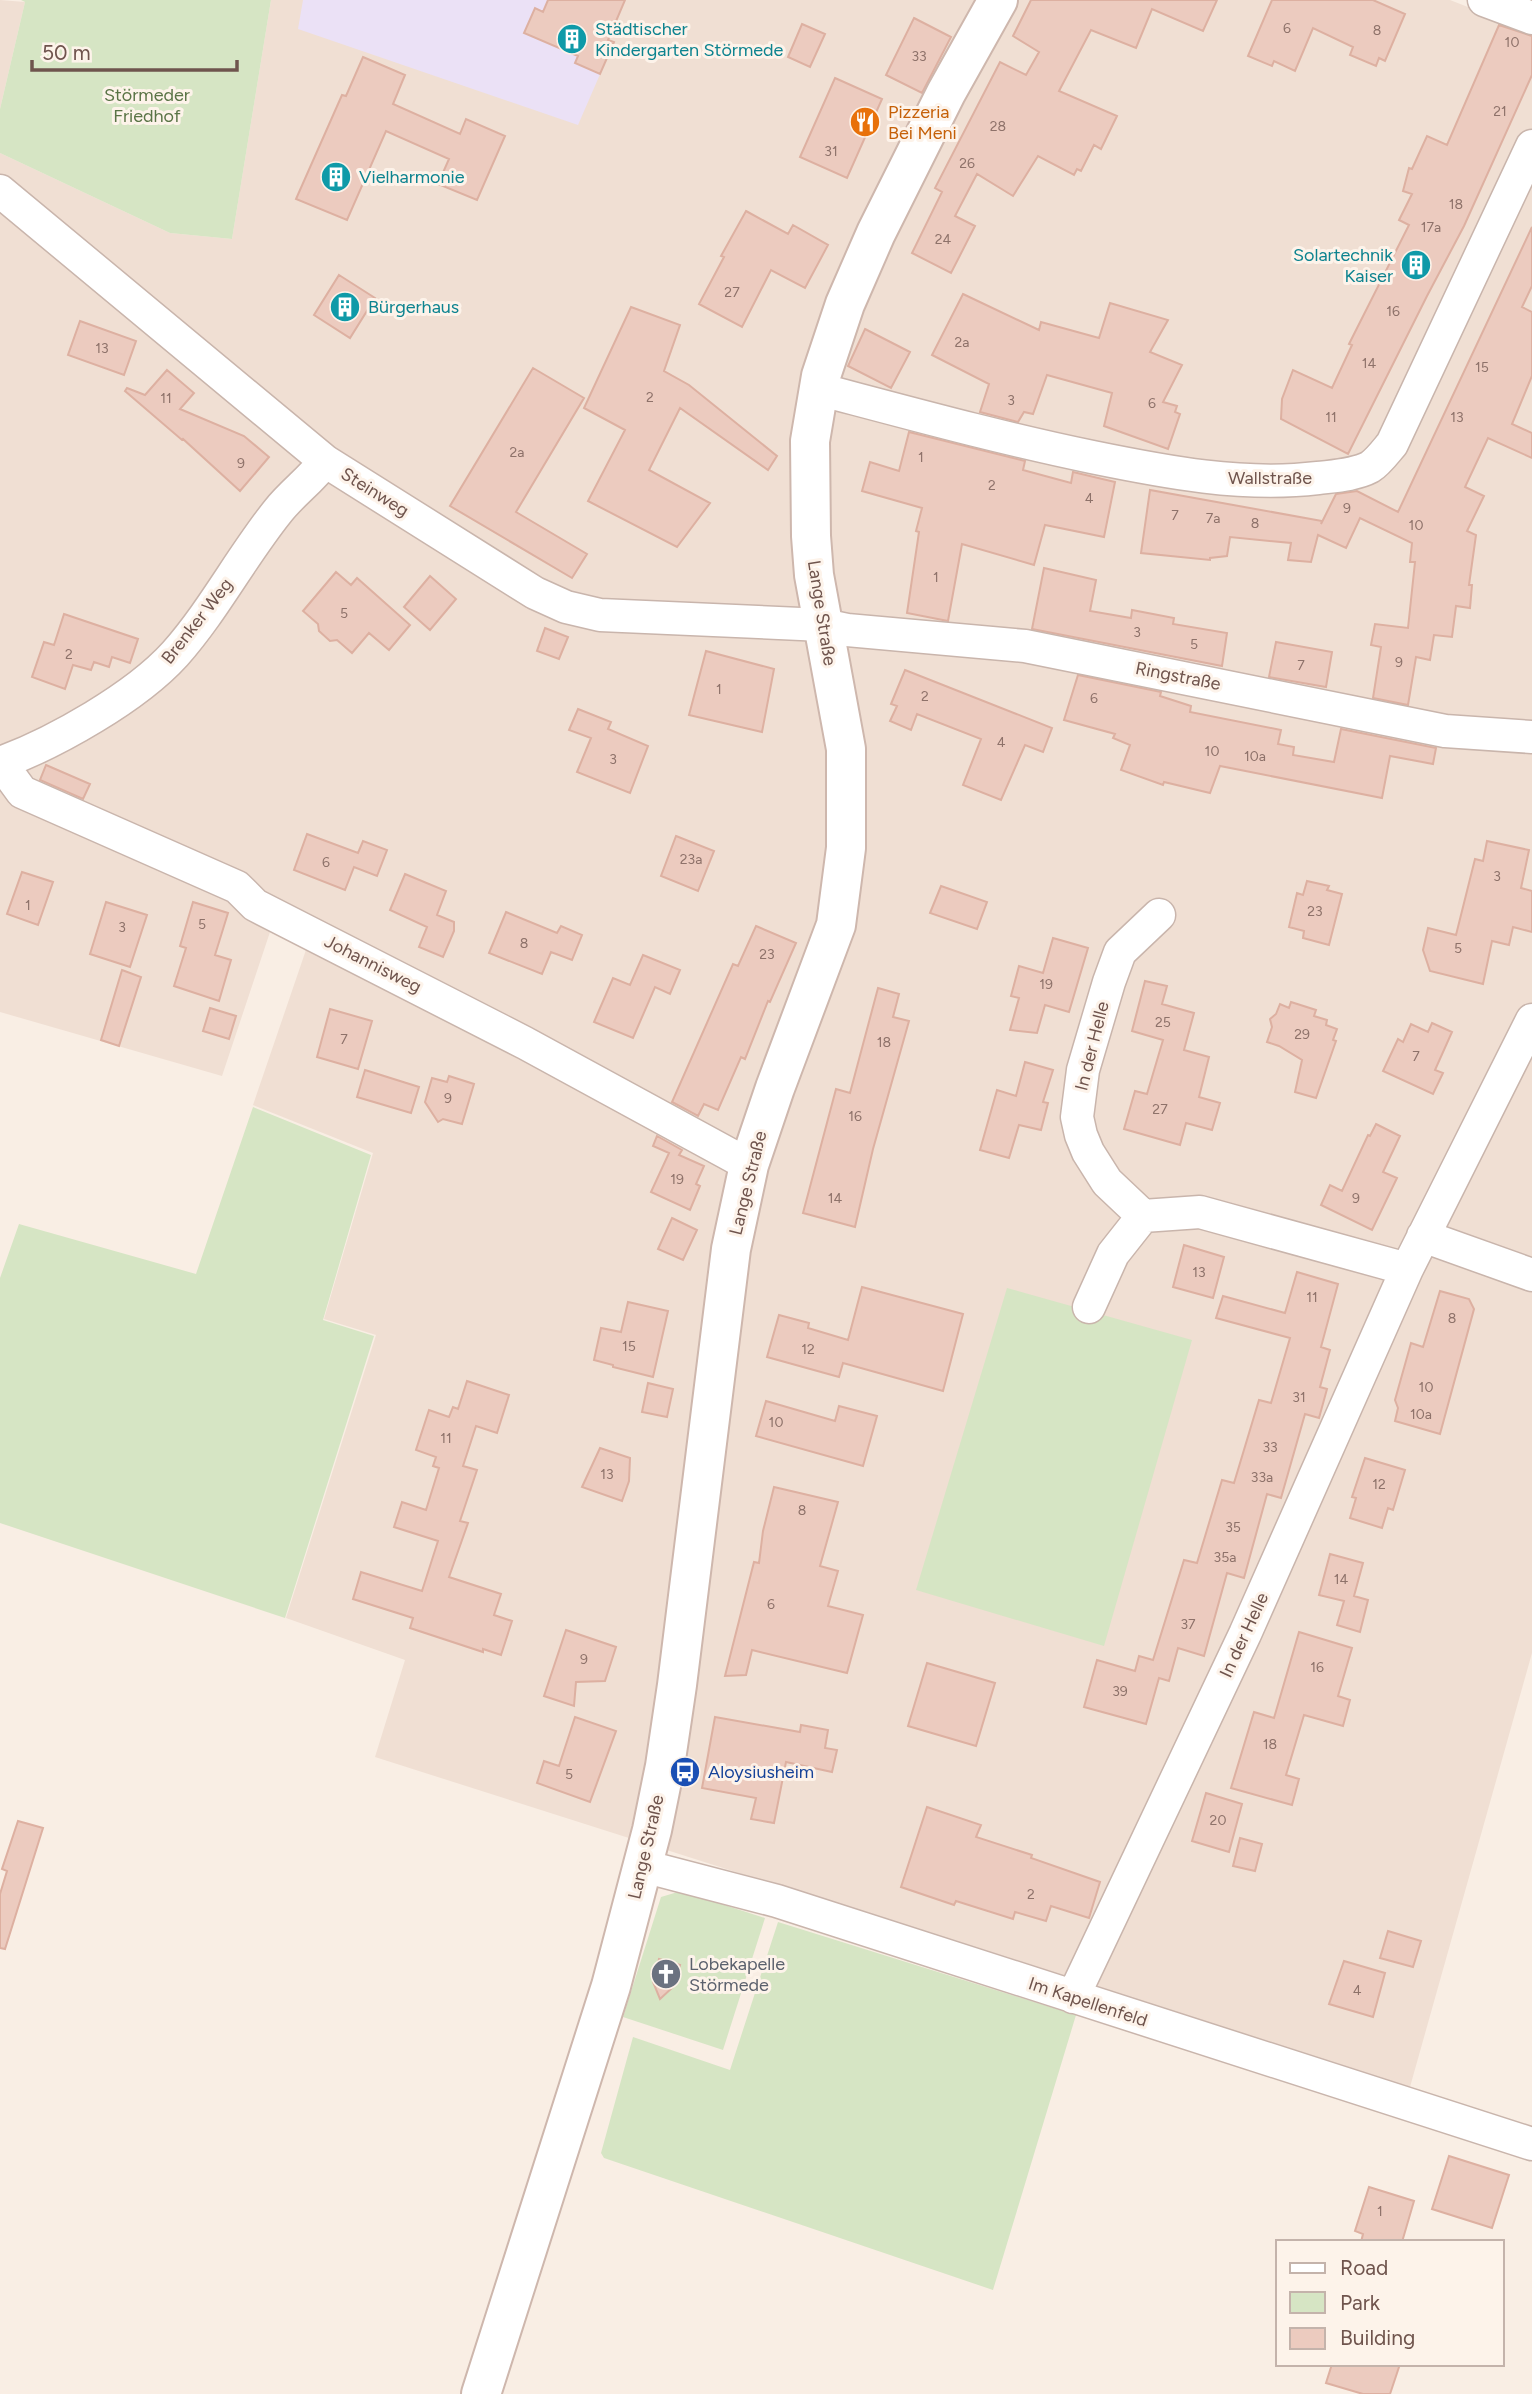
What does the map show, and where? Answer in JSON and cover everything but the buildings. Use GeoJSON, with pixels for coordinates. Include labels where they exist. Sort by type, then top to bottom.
{"type":"FeatureCollection","features":[{"type":"Feature","properties":{"kind":"main road","name":"Lange Straße"},"geometry":{"type":"LineString","coordinates":[[481,2394],[611,1986],[643,1866],[665,1766],[731,1248],[749,1165],[836,925],[846,848],[846,749],[814,575],[810,441],[818,389],[840,316],[876,233],[946,93],[998,0]]}},
{"type":"Feature","properties":{"kind":"street"},"geometry":{"type":"LineString","coordinates":[[1484,0],[1532,18]]}},
{"type":"Feature","properties":{"kind":"street","name":"Wallstraße"},"geometry":{"type":"LineString","coordinates":[[818,389],[1034,445],[1129,465],[1206,476],[1257,481],[1297,480],[1339,475],[1371,466],[1392,444],[1532,146]]}},
{"type":"Feature","properties":{"kind":"street","name":"Steinweg"},"geometry":{"type":"LineString","coordinates":[[0,191],[325,461],[535,593],[566,607],[600,615],[823,625]]}},
{"type":"Feature","properties":{"kind":"street","name":"Brenker Weg"},"geometry":{"type":"LineString","coordinates":[[3,762],[54,739],[122,698],[158,670],[194,630],[278,510],[325,461]]}},
{"type":"Feature","properties":{"kind":"street","name":"Ringstraße"},"geometry":{"type":"LineString","coordinates":[[823,625],[847,630],[1025,646],[1445,731],[1532,737]]}},
{"type":"Feature","properties":{"kind":"street","name":"Johannisweg"},"geometry":{"type":"LineString","coordinates":[[3,762],[22,792],[237,887],[255,905],[379,966],[749,1165]]}},
{"type":"Feature","properties":{"kind":"street","name":"In der Helle"},"geometry":{"type":"LineString","coordinates":[[1143,1216],[1107,1182],[1088,1152],[1077,1117],[1083,1070],[1120,952],[1158,915]]}},
{"type":"Feature","properties":{"kind":"street","name":"In der Helle"},"geometry":{"type":"LineString","coordinates":[[1073,1997],[1245,1634],[1407,1269],[1532,1020]]}},
{"type":"Feature","properties":{"kind":"street"},"geometry":{"type":"LineString","coordinates":[[1088,1307],[1113,1254],[1143,1216],[1199,1212],[1407,1269]]}},
{"type":"Feature","properties":{"kind":"street"},"geometry":{"type":"LineString","coordinates":[[1423,1236],[1532,1275]]}},
{"type":"Feature","properties":{"kind":"street","name":"Im Kapellenfeld"},"geometry":{"type":"LineString","coordinates":[[643,1866],[777,1901],[1532,2144]]}},
{"type":"Feature","properties":{"kind":"shaded area"},"geometry":{"type":"Polygon","coordinates":[[[0,0],[25,2],[0,109],[0,0]]]}},
{"type":"Feature","properties":{"kind":"shaded area"},"geometry":{"type":"Polygon","coordinates":[[[271,0],[1450,0],[1532,32],[1532,1653],[1410,2087],[375,1757],[405,1660],[286,1618],[376,1335],[324,1319],[373,1153],[253,1105],[308,944],[271,929],[222,1076],[0,1012],[0,153],[170,233],[232,239],[271,0]]]}},
{"type":"Feature","properties":{"kind":"shaded area"},"geometry":{"type":"Polygon","coordinates":[[[303,0],[625,0],[599,36],[614,42],[578,125],[298,29],[303,0]]]}},
{"type":"Feature","properties":{"kind":"green space","name":"Störmeder Friedhof"},"geometry":{"type":"Polygon","coordinates":[[[21,0],[271,0],[232,239],[170,233],[0,153],[0,109],[25,2],[21,0]]]}},
{"type":"Feature","properties":{"kind":"green space"},"geometry":{"type":"Polygon","coordinates":[[[253,1107],[371,1155],[323,1320],[374,1336],[285,1618],[0,1523],[0,1278],[19,1224],[196,1274],[253,1107]]]}},
{"type":"Feature","properties":{"kind":"green space"},"geometry":{"type":"Polygon","coordinates":[[[1007,1288],[1192,1340],[1104,1646],[916,1590],[1007,1288]]]}},
{"type":"Feature","properties":{"kind":"green space"},"geometry":{"type":"Polygon","coordinates":[[[681,1891],[765,1918],[723,2050],[623,2017],[661,1897],[681,1891]]]}},
{"type":"Feature","properties":{"kind":"green space"},"geometry":{"type":"Polygon","coordinates":[[[778,1922],[1076,2015],[993,2290],[604,2158],[601,2153],[633,2037],[730,2070],[778,1922]]]}},
{"type":"Feature","properties":{"kind":"place","name":"Städtischer Kindergarten Störmede"},"geometry":{"type":"Point","coordinates":[572,39]}},
{"type":"Feature","properties":{"kind":"place","name":"Pizzeria Bei Meni"},"geometry":{"type":"Point","coordinates":[865,122]}},
{"type":"Feature","properties":{"kind":"place","name":"Vielharmonie"},"geometry":{"type":"Point","coordinates":[336,177]}},
{"type":"Feature","properties":{"kind":"place","name":"Solartechnik Kaiser"},"geometry":{"type":"Point","coordinates":[1416,265]}},
{"type":"Feature","properties":{"kind":"place","name":"Bürgerhaus"},"geometry":{"type":"Point","coordinates":[345,307]}},
{"type":"Feature","properties":{"kind":"place","name":"Aloysiusheim"},"geometry":{"type":"Point","coordinates":[685,1772]}},
{"type":"Feature","properties":{"kind":"place","name":"Lobekapelle Störmede"},"geometry":{"type":"Point","coordinates":[666,1974]}}]}
